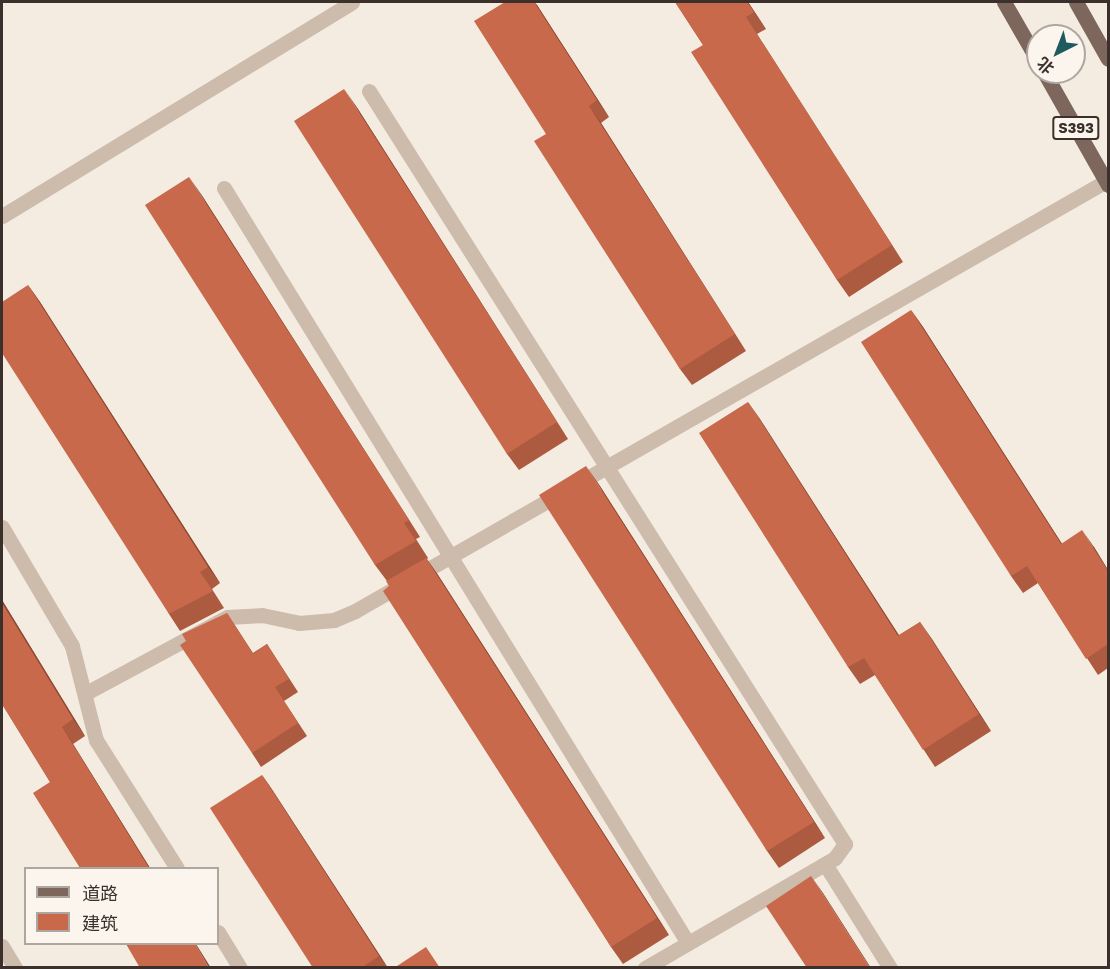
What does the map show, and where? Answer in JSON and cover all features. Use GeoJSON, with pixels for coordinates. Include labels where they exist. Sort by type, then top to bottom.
{"type":"FeatureCollection","features":[{"type":"Feature","properties":{"kind":"main road"},"geometry":{"type":"LineString","coordinates":[[1004,2],[1026,40]]}},
{"type":"Feature","properties":{"kind":"main road"},"geometry":{"type":"LineString","coordinates":[[1076,2],[1108,58]]}},
{"type":"Feature","properties":{"kind":"main road","name":"S393"},"geometry":{"type":"LineString","coordinates":[[1051,84],[1107,183]]}},
{"type":"Feature","properties":{"kind":"street"},"geometry":{"type":"LineString","coordinates":[[2,216],[352,2]]}},
{"type":"Feature","properties":{"kind":"street"},"geometry":{"type":"LineString","coordinates":[[369,91],[845,844],[825,864],[645,968]]}},
{"type":"Feature","properties":{"kind":"street"},"geometry":{"type":"LineString","coordinates":[[86,693],[227,617],[262,615],[299,623],[334,620],[451,556],[1107,183]]}},
{"type":"Feature","properties":{"kind":"street"},"geometry":{"type":"LineString","coordinates":[[224,188],[688,943]]}},
{"type":"Feature","properties":{"kind":"street"},"geometry":{"type":"LineString","coordinates":[[2,527],[72,646],[86,693],[96,740],[176,867]]}},
{"type":"Feature","properties":{"kind":"street"},"geometry":{"type":"LineString","coordinates":[[825,864],[890,968]]}},
{"type":"Feature","properties":{"kind":"street"},"geometry":{"type":"LineString","coordinates":[[219,935],[240,968]]}},
{"type":"Feature","properties":{"kind":"street"},"geometry":{"type":"LineString","coordinates":[[2,946],[15,968]]}},
{"type":"Feature","properties":{"kind":"building"},"geometry":{"type":"Polygon","coordinates":[[[505,2],[534,2],[597,100],[589,106],[735,334],[680,369],[534,141],[546,134],[474,21],[505,2]]]}},
{"type":"Feature","properties":{"kind":"building"},"geometry":{"type":"Polygon","coordinates":[[[675,2],[747,2],[754,12],[746,17],[892,245],[837,280],[691,52],[703,45],[675,2]]]}},
{"type":"Feature","properties":{"kind":"building"},"geometry":{"type":"Polygon","coordinates":[[[344,89],[557,422],[507,454],[294,121],[344,89]]]}},
{"type":"Feature","properties":{"kind":"building"},"geometry":{"type":"Polygon","coordinates":[[[189,177],[409,520],[404,523],[416,541],[375,565],[145,205],[189,177]]]}},
{"type":"Feature","properties":{"kind":"building"},"geometry":{"type":"Polygon","coordinates":[[[28,285],[208,567],[200,572],[213,591],[169,614],[2,353],[2,302],[28,285]]]}},
{"type":"Feature","properties":{"kind":"building"},"geometry":{"type":"Polygon","coordinates":[[[911,310],[1061,544],[1082,530],[1108,571],[1108,644],[1086,659],[1027,566],[1011,576],[861,342],[911,310]]]}},
{"type":"Feature","properties":{"kind":"building"},"geometry":{"type":"Polygon","coordinates":[[[748,402],[898,636],[920,622],[979,714],[923,750],[864,658],[848,667],[699,433],[748,402]]]}},
{"type":"Feature","properties":{"kind":"building"},"geometry":{"type":"Polygon","coordinates":[[[586,466],[814,822],[767,851],[539,495],[586,466]]]}},
{"type":"Feature","properties":{"kind":"building"},"geometry":{"type":"Polygon","coordinates":[[[426,558],[657,918],[611,947],[383,591],[389,586],[386,581],[426,558]]]}},
{"type":"Feature","properties":{"kind":"building"},"geometry":{"type":"Polygon","coordinates":[[[2,603],[73,719],[62,727],[148,867],[79,867],[33,793],[50,782],[2,704],[2,603]]]}},
{"type":"Feature","properties":{"kind":"building"},"geometry":{"type":"Polygon","coordinates":[[[227,613],[253,654],[267,644],[289,679],[275,687],[298,723],[252,753],[180,645],[186,641],[182,634],[227,613]]]}},
{"type":"Feature","properties":{"kind":"building"},"geometry":{"type":"Polygon","coordinates":[[[262,775],[379,956],[361,968],[313,968],[210,808],[262,775]]]}},
{"type":"Feature","properties":{"kind":"building"},"geometry":{"type":"Polygon","coordinates":[[[811,876],[870,968],[807,968],[766,906],[811,876]]]}},
{"type":"Feature","properties":{"kind":"building"},"geometry":{"type":"Polygon","coordinates":[[[127,945],[196,945],[209,968],[140,968],[127,945]]]}},
{"type":"Feature","properties":{"kind":"building"},"geometry":{"type":"Polygon","coordinates":[[[426,947],[440,968],[394,968],[426,947]]]}}]}
